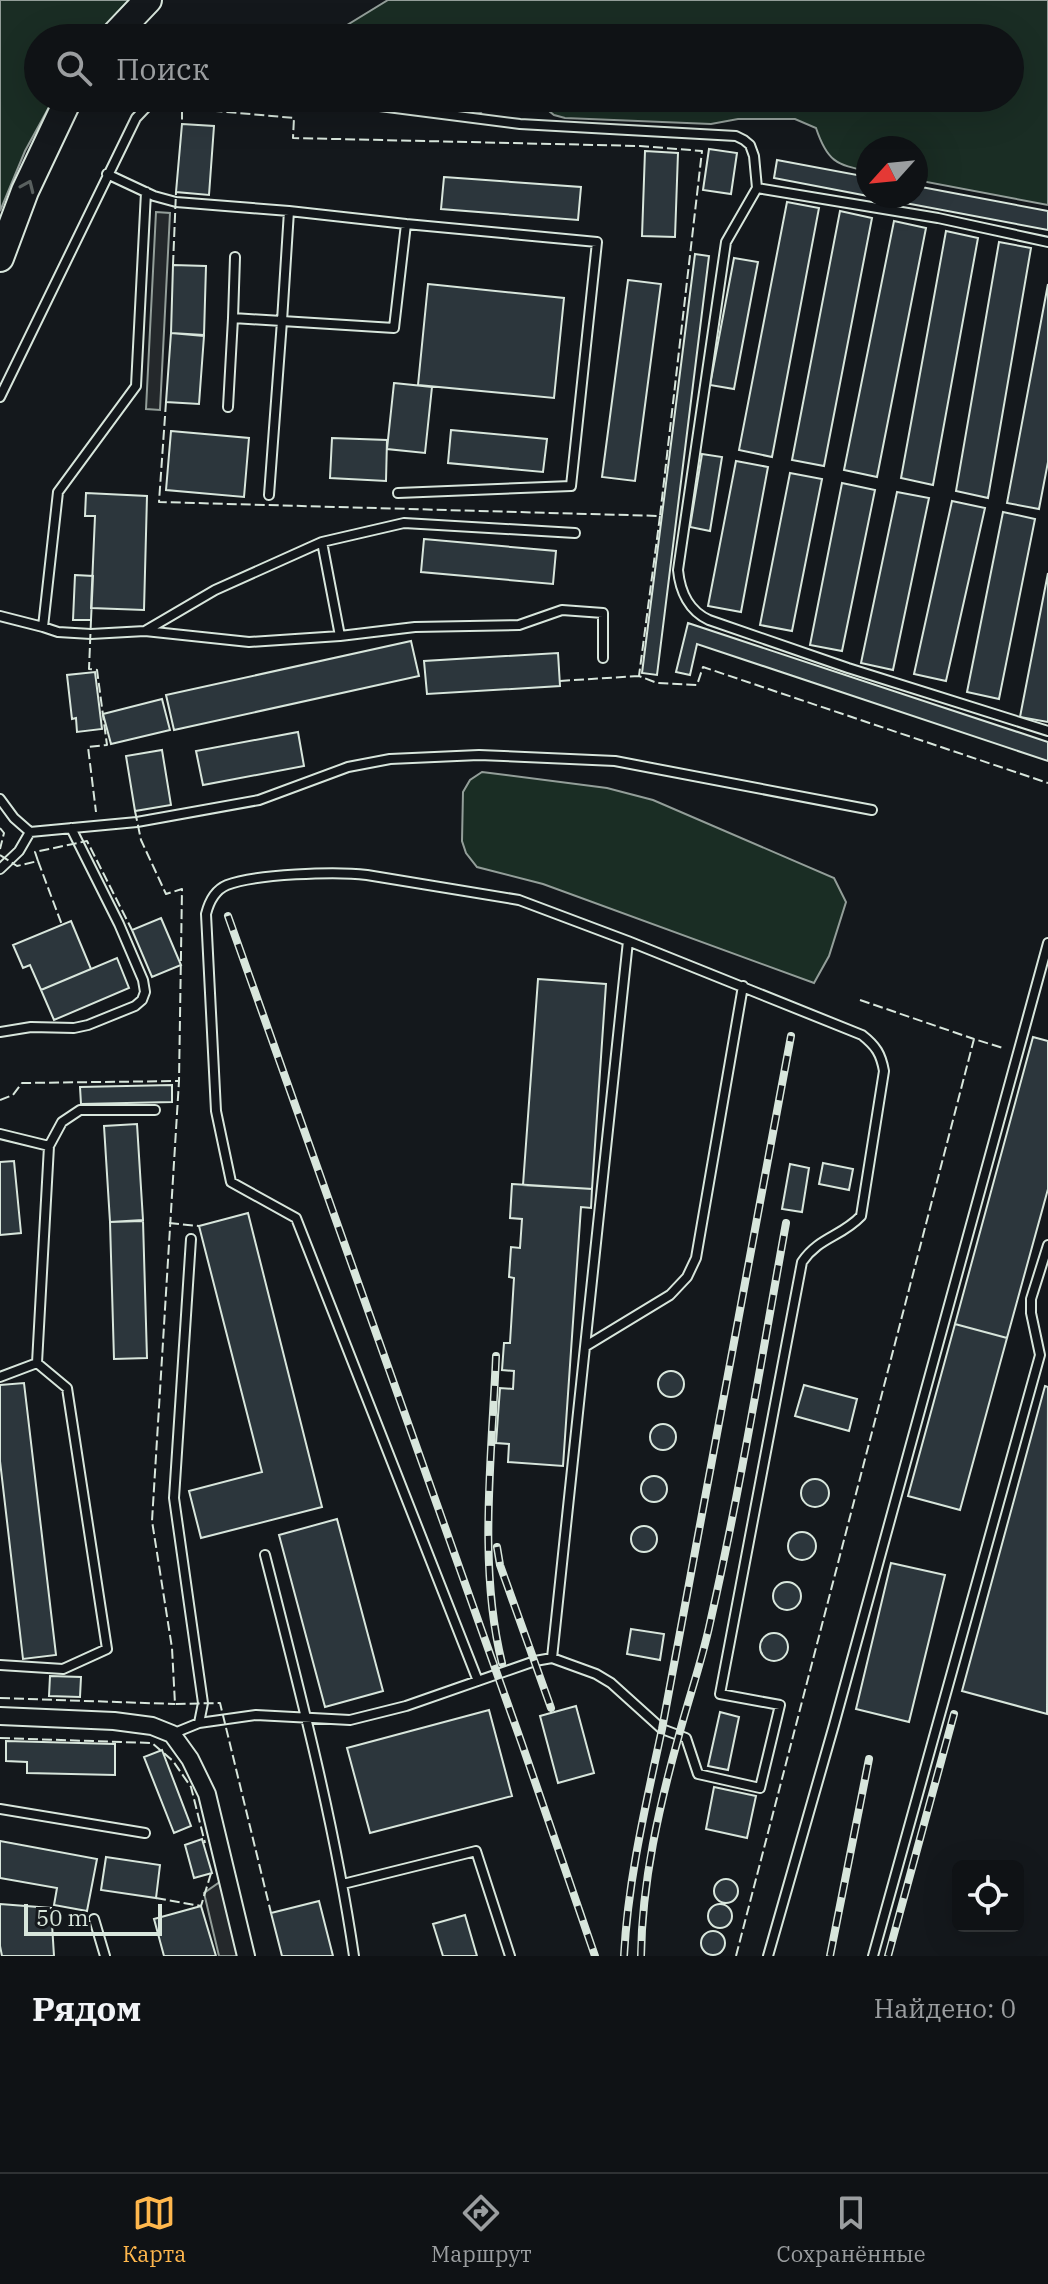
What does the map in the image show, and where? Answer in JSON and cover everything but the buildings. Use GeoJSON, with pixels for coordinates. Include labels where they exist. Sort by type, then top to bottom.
{"type":"FeatureCollection","features":[{"type":"Feature","properties":{"kind":"main road"},"geometry":{"type":"LineString","coordinates":[[125,24],[148,0]]}},
{"type":"Feature","properties":{"kind":"main road"},"geometry":{"type":"LineString","coordinates":[[0,258],[25,191],[62,112]]}},
{"type":"Feature","properties":{"kind":"street"},"geometry":{"type":"LineString","coordinates":[[0,1716],[114,1721],[152,1726],[172,1734],[190,1759],[207,1794],[246,1956]]}},
{"type":"Feature","properties":{"kind":"lane"},"geometry":{"type":"LineString","coordinates":[[0,397],[107,174],[142,112]]}},
{"type":"Feature","properties":{"kind":"lane"},"geometry":{"type":"LineString","coordinates":[[426,112],[520,124],[736,136],[750,145],[757,188],[726,242],[678,570],[679,584],[691,607],[709,620],[1048,731]]}},
{"type":"Feature","properties":{"kind":"lane"},"geometry":{"type":"LineString","coordinates":[[107,174],[176,202],[597,242],[571,486],[398,493]]}},
{"type":"Feature","properties":{"kind":"lane"},"geometry":{"type":"LineString","coordinates":[[757,188],[938,218],[1048,242]]}},
{"type":"Feature","properties":{"kind":"lane"},"geometry":{"type":"LineString","coordinates":[[43,627],[58,492],[136,386],[146,192]]}},
{"type":"Feature","properties":{"kind":"lane"},"geometry":{"type":"LineString","coordinates":[[269,495],[289,211]]}},
{"type":"Feature","properties":{"kind":"lane"},"geometry":{"type":"LineString","coordinates":[[233,318],[394,328],[406,224]]}},
{"type":"Feature","properties":{"kind":"lane"},"geometry":{"type":"LineString","coordinates":[[228,407],[235,257]]}},
{"type":"Feature","properties":{"kind":"lane"},"geometry":{"type":"LineString","coordinates":[[145,631],[215,590],[322,542],[404,523],[575,533]]}},
{"type":"Feature","properties":{"kind":"lane"},"geometry":{"type":"LineString","coordinates":[[322,542],[340,636]]}},
{"type":"Feature","properties":{"kind":"lane"},"geometry":{"type":"LineString","coordinates":[[0,616],[58,632],[145,631],[249,642],[415,627],[519,625],[562,610],[603,613],[603,658]]}},
{"type":"Feature","properties":{"kind":"lane"},"geometry":{"type":"LineString","coordinates":[[0,799],[14,818],[30,832],[137,822],[259,800],[348,767],[390,759],[479,755],[615,761],[872,810]]}},
{"type":"Feature","properties":{"kind":"lane"},"geometry":{"type":"LineString","coordinates":[[0,1032],[31,1027],[74,1028],[88,1025],[135,1006],[145,992],[143,980],[119,924],[71,828]]}},
{"type":"Feature","properties":{"kind":"lane"},"geometry":{"type":"LineString","coordinates":[[0,869],[19,851],[30,832]]}},
{"type":"Feature","properties":{"kind":"lane"},"geometry":{"type":"LineString","coordinates":[[172,1734],[199,1723],[256,1715],[350,1720],[406,1706],[478,1681],[535,1661],[552,1658],[596,1674],[611,1683],[662,1729],[686,1738],[698,1774],[760,1788],[780,1705],[720,1694],[802,1262],[812,1248],[852,1226],[861,1216],[884,1071],[881,1055],[874,1044],[862,1035],[519,900],[347,872],[257,878],[227,885],[213,897],[206,914],[216,1111],[231,1182],[296,1218],[478,1681]]}},
{"type":"Feature","properties":{"kind":"lane"},"geometry":{"type":"LineString","coordinates":[[552,1658],[628,941]]}},
{"type":"Feature","properties":{"kind":"lane"},"geometry":{"type":"LineString","coordinates":[[768,1956],[1048,943]]}},
{"type":"Feature","properties":{"kind":"lane"},"geometry":{"type":"LineString","coordinates":[[586,1346],[670,1295],[687,1277],[696,1258],[743,986]]}},
{"type":"Feature","properties":{"kind":"lane"},"geometry":{"type":"LineString","coordinates":[[37,1363],[49,1146],[62,1122],[80,1110],[155,1110]]}},
{"type":"Feature","properties":{"kind":"lane"},"geometry":{"type":"LineString","coordinates":[[0,1134],[49,1146]]}},
{"type":"Feature","properties":{"kind":"lane"},"geometry":{"type":"LineString","coordinates":[[191,1239],[174,1498],[203,1703],[199,1723]]}},
{"type":"Feature","properties":{"kind":"lane"},"geometry":{"type":"LineString","coordinates":[[873,1956],[1044,1356],[1031,1313],[1031,1299],[1048,1245]]}},
{"type":"Feature","properties":{"kind":"lane"},"geometry":{"type":"LineString","coordinates":[[0,1377],[37,1363]]}},
{"type":"Feature","properties":{"kind":"lane"},"geometry":{"type":"LineString","coordinates":[[0,1665],[63,1669],[107,1649],[67,1388],[37,1363]]}},
{"type":"Feature","properties":{"kind":"lane"},"geometry":{"type":"LineString","coordinates":[[265,1555],[307,1719],[343,1884],[354,1956]]}},
{"type":"Feature","properties":{"kind":"lane"},"geometry":{"type":"LineString","coordinates":[[0,1809],[145,1833]]}},
{"type":"Feature","properties":{"kind":"lane"},"geometry":{"type":"LineString","coordinates":[[343,1884],[476,1851],[510,1956]]}},
{"type":"Feature","properties":{"kind":"lane"},"geometry":{"type":"LineString","coordinates":[[94,1919],[105,1956]]}},
{"type":"Feature","properties":{"kind":"green space"},"geometry":{"type":"Polygon","coordinates":[[[0,0],[132,0],[111,24],[24,24],[24,112],[46,112],[25,151],[0,211],[0,0]]]}},
{"type":"Feature","properties":{"kind":"green space"},"geometry":{"type":"Polygon","coordinates":[[[388,0],[1048,0],[1048,205],[928,182],[928,136],[856,136],[856,168],[834,160],[824,148],[816,128],[795,119],[738,119],[711,124],[565,118],[550,112],[1024,112],[1024,24],[349,24],[388,0]]]}},
{"type":"Feature","properties":{"kind":"green space"},"geometry":{"type":"Polygon","coordinates":[[[482,772],[607,788],[653,800],[834,878],[846,902],[829,956],[814,983],[543,884],[477,867],[466,853],[462,841],[463,792],[470,780],[482,772]]]}},
{"type":"Feature","properties":{"kind":"shaded area"},"geometry":{"type":"Polygon","coordinates":[[[156,212],[170,213],[160,410],[146,409],[156,212]]]}},
{"type":"Feature","properties":{"kind":"shaded area"},"geometry":{"type":"Polygon","coordinates":[[[227,1877],[246,1956],[219,1956],[204,1893],[227,1877]]]}},
{"type":"Feature","properties":{"kind":"railway"},"geometry":{"type":"LineString","coordinates":[[228,916],[595,1956]]}},
{"type":"Feature","properties":{"kind":"railway"},"geometry":{"type":"LineString","coordinates":[[624,1956],[638,1842],[662,1729],[791,1036]]}},
{"type":"Feature","properties":{"kind":"railway"},"geometry":{"type":"LineString","coordinates":[[641,1956],[653,1844],[721,1573],[786,1223]]}},
{"type":"Feature","properties":{"kind":"railway"},"geometry":{"type":"LineString","coordinates":[[496,1356],[488,1550],[490,1588],[502,1663]]}},
{"type":"Feature","properties":{"kind":"railway"},"geometry":{"type":"LineString","coordinates":[[497,1547],[500,1565],[551,1708]]}},
{"type":"Feature","properties":{"kind":"railway"},"geometry":{"type":"LineString","coordinates":[[888,1956],[954,1714]]}},
{"type":"Feature","properties":{"kind":"railway"},"geometry":{"type":"LineString","coordinates":[[830,1956],[869,1759]]}},
{"type":"Feature","properties":{"kind":"fence"},"geometry":{"type":"LineString","coordinates":[[182,112],[182,124]]}},
{"type":"Feature","properties":{"kind":"fence"},"geometry":{"type":"LineString","coordinates":[[166,402],[159,502],[660,516],[702,151],[640,146],[293,138],[294,118],[227,112]]}},
{"type":"Feature","properties":{"kind":"fence"},"geometry":{"type":"LineString","coordinates":[[173,265],[176,192]]}},
{"type":"Feature","properties":{"kind":"fence"},"geometry":{"type":"LineString","coordinates":[[660,516],[639,676],[657,683],[697,685],[703,667],[1048,783]]}},
{"type":"Feature","properties":{"kind":"fence"},"geometry":{"type":"LineString","coordinates":[[91,620],[89,669],[97,670],[107,745],[88,747],[96,812]]}},
{"type":"Feature","properties":{"kind":"fence"},"geometry":{"type":"LineString","coordinates":[[560,681],[639,676]]}},
{"type":"Feature","properties":{"kind":"fence"},"geometry":{"type":"LineString","coordinates":[[135,811],[141,840],[166,894],[182,889],[179,1081],[152,1521],[172,1648],[175,1704],[220,1703],[271,1913]]}},
{"type":"Feature","properties":{"kind":"fence"},"geometry":{"type":"LineString","coordinates":[[0,828],[4,833],[0,849]]}},
{"type":"Feature","properties":{"kind":"fence"},"geometry":{"type":"LineString","coordinates":[[38,861],[35,852],[87,841],[132,930]]}},
{"type":"Feature","properties":{"kind":"fence"},"geometry":{"type":"LineString","coordinates":[[0,855],[17,866],[38,861],[62,925]]}},
{"type":"Feature","properties":{"kind":"fence"},"geometry":{"type":"LineString","coordinates":[[860,1000],[974,1039]]}},
{"type":"Feature","properties":{"kind":"fence"},"geometry":{"type":"LineString","coordinates":[[736,1956],[974,1039],[1003,1048]]}},
{"type":"Feature","properties":{"kind":"fence"},"geometry":{"type":"LineString","coordinates":[[0,1100],[13,1095],[22,1083],[179,1081]]}},
{"type":"Feature","properties":{"kind":"fence"},"geometry":{"type":"LineString","coordinates":[[169,1223],[199,1226]]}},
{"type":"Feature","properties":{"kind":"fence"},"geometry":{"type":"LineString","coordinates":[[0,1698],[175,1704]]}},
{"type":"Feature","properties":{"kind":"fence"},"geometry":{"type":"LineString","coordinates":[[0,1738],[152,1743],[173,1761],[191,1787],[205,1843]]}},
{"type":"Feature","properties":{"kind":"fence"},"geometry":{"type":"LineString","coordinates":[[156,1898],[201,1906],[212,1870]]}}]}
